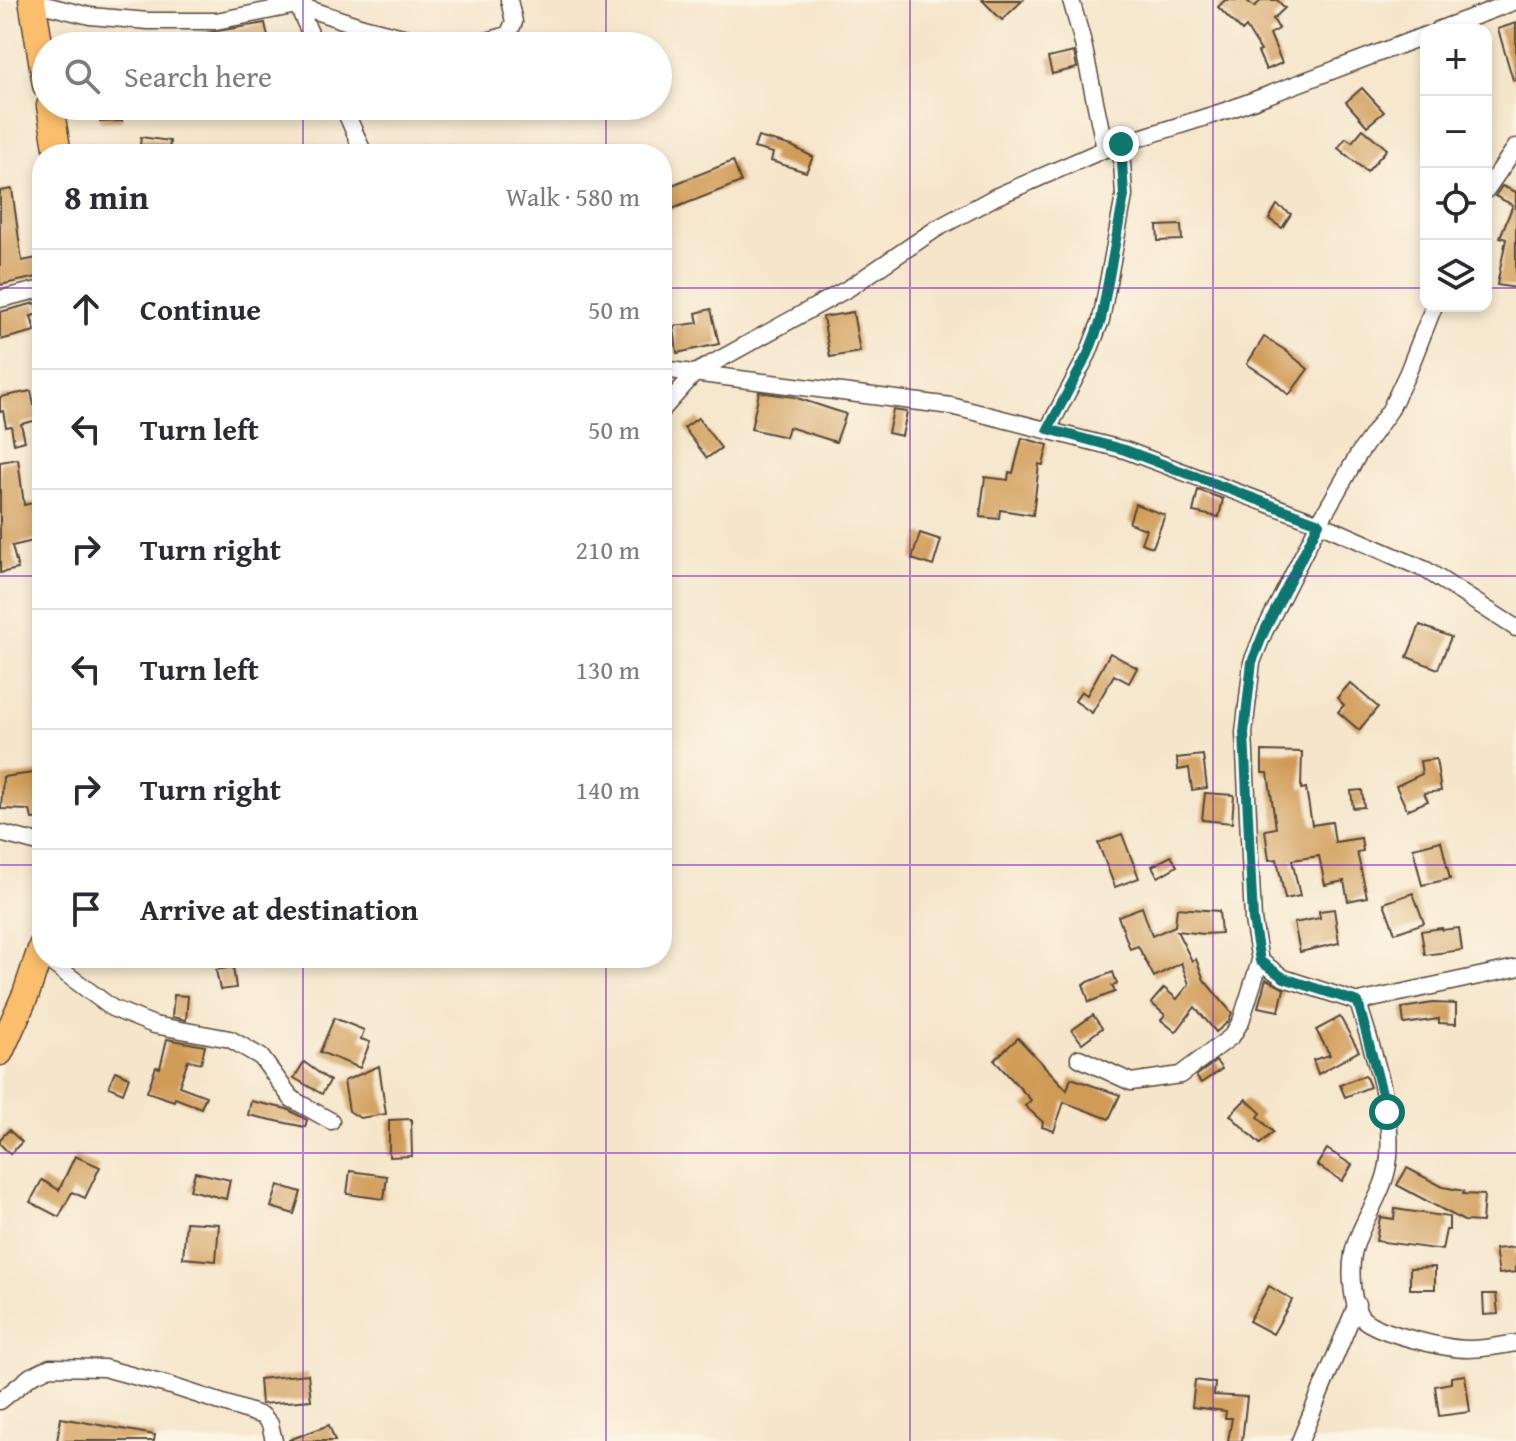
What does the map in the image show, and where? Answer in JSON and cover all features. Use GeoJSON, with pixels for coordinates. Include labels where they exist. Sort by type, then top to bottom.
{"type":"FeatureCollection","features":[{"type":"Feature","properties":{"kind":"main road"},"geometry":{"type":"LineString","coordinates":[[32,1],[37,32]]}},
{"type":"Feature","properties":{"kind":"main road"},"geometry":{"type":"LineString","coordinates":[[52,120],[56,144]]}},
{"type":"Feature","properties":{"kind":"main road"},"geometry":{"type":"LineString","coordinates":[[0,1052],[36,968]]}},
{"type":"Feature","properties":{"kind":"street"},"geometry":{"type":"LineString","coordinates":[[509,0],[514,22],[509,32]]}},
{"type":"Feature","properties":{"kind":"street"},"geometry":{"type":"LineString","coordinates":[[1048,429],[1088,354],[1101,320],[1124,196],[1113,146],[1071,0]]}},
{"type":"Feature","properties":{"kind":"street"},"geometry":{"type":"LineString","coordinates":[[32,1],[90,16],[148,21],[216,21],[296,3],[383,32]]}},
{"type":"Feature","properties":{"kind":"street"},"geometry":{"type":"LineString","coordinates":[[1454,24],[1516,1]]}},
{"type":"Feature","properties":{"kind":"street"},"geometry":{"type":"LineString","coordinates":[[296,3],[309,32]]}},
{"type":"Feature","properties":{"kind":"street"},"geometry":{"type":"LineString","coordinates":[[672,399],[695,373],[849,288],[936,229],[995,197],[1113,146],[1231,109],[1420,37]]}},
{"type":"Feature","properties":{"kind":"street"},"geometry":{"type":"LineString","coordinates":[[349,120],[360,144]]}},
{"type":"Feature","properties":{"kind":"street"},"geometry":{"type":"LineString","coordinates":[[1492,181],[1516,147]]}},
{"type":"Feature","properties":{"kind":"street"},"geometry":{"type":"LineString","coordinates":[[0,299],[32,291]]}},
{"type":"Feature","properties":{"kind":"street"},"geometry":{"type":"LineString","coordinates":[[1079,1058],[1131,1082],[1180,1075],[1232,1036],[1241,1021],[1260,961],[1253,920],[1244,733],[1252,662],[1319,523],[1358,455],[1390,410],[1432,312]]}},
{"type":"Feature","properties":{"kind":"street"},"geometry":{"type":"LineString","coordinates":[[672,370],[951,406],[1125,450],[1319,523],[1426,570],[1516,628]]}},
{"type":"Feature","properties":{"kind":"street"},"geometry":{"type":"LineString","coordinates":[[0,833],[32,841]]}},
{"type":"Feature","properties":{"kind":"street"},"geometry":{"type":"LineString","coordinates":[[1260,961],[1284,978],[1358,1002],[1516,968]]}},
{"type":"Feature","properties":{"kind":"street"},"geometry":{"type":"LineString","coordinates":[[61,968],[112,1008],[154,1025],[230,1039],[261,1057],[292,1099],[331,1121]]}},
{"type":"Feature","properties":{"kind":"street"},"geometry":{"type":"LineString","coordinates":[[1358,1002],[1387,1112],[1389,1155],[1385,1183],[1353,1252],[1350,1284],[1360,1317],[1379,1330],[1464,1349],[1495,1348],[1516,1343]]}},
{"type":"Feature","properties":{"kind":"street"},"geometry":{"type":"LineString","coordinates":[[1300,1441],[1357,1304]]}},
{"type":"Feature","properties":{"kind":"street"},"geometry":{"type":"LineString","coordinates":[[0,1401],[31,1376],[50,1367],[104,1368],[263,1416],[270,1424],[274,1441]]}},
{"type":"Feature","properties":{"kind":"building"},"geometry":{"type":"Polygon","coordinates":[[[982,0],[1023,0],[1002,20],[982,0]]]}},
{"type":"Feature","properties":{"kind":"building"},"geometry":{"type":"Polygon","coordinates":[[[1225,0],[1246,0],[1254,7],[1262,0],[1277,0],[1285,8],[1273,19],[1279,29],[1270,34],[1282,63],[1266,70],[1258,52],[1261,51],[1246,27],[1242,31],[1218,7],[1225,0]]]}},
{"type":"Feature","properties":{"kind":"building"},"geometry":{"type":"Polygon","coordinates":[[[265,23],[267,32],[212,32],[265,23]]]}},
{"type":"Feature","properties":{"kind":"building"},"geometry":{"type":"Polygon","coordinates":[[[1516,23],[1516,80],[1513,80],[1498,29],[1516,23]]]}},
{"type":"Feature","properties":{"kind":"building"},"geometry":{"type":"Polygon","coordinates":[[[1074,52],[1077,68],[1052,74],[1048,58],[1074,52]]]}},
{"type":"Feature","properties":{"kind":"building"},"geometry":{"type":"Polygon","coordinates":[[[1362,88],[1384,112],[1367,126],[1346,102],[1362,88]]]}},
{"type":"Feature","properties":{"kind":"building"},"geometry":{"type":"Polygon","coordinates":[[[1363,129],[1387,149],[1367,172],[1338,148],[1346,138],[1352,142],[1363,129]]]}},
{"type":"Feature","properties":{"kind":"building"},"geometry":{"type":"Polygon","coordinates":[[[141,137],[170,141],[170,144],[140,144],[141,137]]]}},
{"type":"Feature","properties":{"kind":"building"},"geometry":{"type":"Polygon","coordinates":[[[758,137],[792,146],[813,157],[806,172],[771,161],[773,153],[754,148],[758,137]]]}},
{"type":"Feature","properties":{"kind":"building"},"geometry":{"type":"Polygon","coordinates":[[[733,161],[741,182],[672,209],[672,185],[733,161]]]}},
{"type":"Feature","properties":{"kind":"building"},"geometry":{"type":"Polygon","coordinates":[[[1502,186],[1516,192],[1516,288],[1497,285],[1506,239],[1500,237],[1513,205],[1495,196],[1502,186]]]}},
{"type":"Feature","properties":{"kind":"building"},"geometry":{"type":"Polygon","coordinates":[[[12,189],[22,261],[32,259],[32,278],[0,285],[0,191],[12,189]]]}},
{"type":"Feature","properties":{"kind":"building"},"geometry":{"type":"Polygon","coordinates":[[[1277,205],[1291,214],[1282,228],[1269,219],[1277,205]]]}},
{"type":"Feature","properties":{"kind":"building"},"geometry":{"type":"Polygon","coordinates":[[[1181,225],[1182,240],[1158,241],[1157,226],[1181,225]]]}},
{"type":"Feature","properties":{"kind":"building"},"geometry":{"type":"Polygon","coordinates":[[[32,304],[32,332],[0,340],[0,312],[32,304]]]}},
{"type":"Feature","properties":{"kind":"building"},"geometry":{"type":"Polygon","coordinates":[[[711,309],[719,344],[677,353],[674,326],[698,323],[696,313],[711,309]]]}},
{"type":"Feature","properties":{"kind":"building"},"geometry":{"type":"Polygon","coordinates":[[[853,312],[860,352],[830,357],[823,317],[853,312]]]}},
{"type":"Feature","properties":{"kind":"building"},"geometry":{"type":"Polygon","coordinates":[[[1264,337],[1308,369],[1289,395],[1247,364],[1264,337]]]}},
{"type":"Feature","properties":{"kind":"building"},"geometry":{"type":"Polygon","coordinates":[[[31,391],[32,421],[21,424],[25,441],[14,444],[11,426],[6,427],[3,411],[0,412],[0,397],[31,391]]]}},
{"type":"Feature","properties":{"kind":"building"},"geometry":{"type":"Polygon","coordinates":[[[759,392],[794,397],[846,414],[836,442],[789,427],[786,437],[751,429],[759,392]]]}},
{"type":"Feature","properties":{"kind":"building"},"geometry":{"type":"Polygon","coordinates":[[[893,410],[907,412],[902,436],[888,433],[893,410]]]}},
{"type":"Feature","properties":{"kind":"building"},"geometry":{"type":"Polygon","coordinates":[[[698,418],[721,448],[707,458],[684,428],[698,418]]]}},
{"type":"Feature","properties":{"kind":"building"},"geometry":{"type":"Polygon","coordinates":[[[1022,438],[1048,445],[1043,465],[1039,464],[1033,515],[1000,510],[999,519],[980,517],[985,477],[1008,480],[1009,472],[1013,473],[1022,438]]]}},
{"type":"Feature","properties":{"kind":"building"},"geometry":{"type":"Polygon","coordinates":[[[18,459],[24,505],[32,503],[32,541],[12,546],[18,569],[0,573],[0,462],[18,459]]]}},
{"type":"Feature","properties":{"kind":"building"},"geometry":{"type":"Polygon","coordinates":[[[1198,490],[1223,499],[1219,517],[1193,512],[1198,490]]]}},
{"type":"Feature","properties":{"kind":"building"},"geometry":{"type":"Polygon","coordinates":[[[1135,504],[1165,515],[1153,547],[1141,543],[1146,529],[1129,523],[1135,504]]]}},
{"type":"Feature","properties":{"kind":"building"},"geometry":{"type":"Polygon","coordinates":[[[920,533],[941,540],[933,566],[912,559],[920,533]]]}},
{"type":"Feature","properties":{"kind":"building"},"geometry":{"type":"Polygon","coordinates":[[[1420,625],[1451,637],[1438,669],[1407,657],[1420,625]]]}},
{"type":"Feature","properties":{"kind":"building"},"geometry":{"type":"Polygon","coordinates":[[[1110,653],[1137,668],[1129,683],[1114,675],[1092,713],[1075,701],[1081,691],[1087,695],[1110,653]]]}},
{"type":"Feature","properties":{"kind":"building"},"geometry":{"type":"Polygon","coordinates":[[[1350,683],[1378,707],[1359,730],[1338,712],[1344,705],[1337,698],[1350,683]]]}},
{"type":"Feature","properties":{"kind":"building"},"geometry":{"type":"Polygon","coordinates":[[[1262,751],[1302,752],[1301,789],[1306,788],[1312,825],[1332,822],[1335,842],[1361,838],[1363,851],[1357,852],[1367,897],[1348,901],[1344,881],[1325,885],[1319,856],[1292,860],[1300,896],[1285,899],[1277,859],[1269,860],[1265,830],[1276,828],[1268,773],[1262,773],[1262,751]]]}},
{"type":"Feature","properties":{"kind":"building"},"geometry":{"type":"Polygon","coordinates":[[[1203,755],[1207,788],[1192,790],[1189,768],[1178,770],[1177,758],[1203,755]]]}},
{"type":"Feature","properties":{"kind":"building"},"geometry":{"type":"Polygon","coordinates":[[[1436,759],[1441,791],[1424,793],[1428,801],[1407,810],[1396,786],[1422,774],[1420,761],[1436,759]]]}},
{"type":"Feature","properties":{"kind":"building"},"geometry":{"type":"Polygon","coordinates":[[[32,773],[32,819],[30,810],[1,809],[3,777],[32,773]]]}},
{"type":"Feature","properties":{"kind":"building"},"geometry":{"type":"Polygon","coordinates":[[[1362,790],[1364,807],[1353,808],[1351,791],[1362,790]]]}},
{"type":"Feature","properties":{"kind":"building"},"geometry":{"type":"Polygon","coordinates":[[[1205,793],[1234,795],[1232,823],[1202,820],[1205,793]]]}},
{"type":"Feature","properties":{"kind":"building"},"geometry":{"type":"Polygon","coordinates":[[[1122,834],[1139,878],[1115,887],[1098,843],[1122,834]]]}},
{"type":"Feature","properties":{"kind":"building"},"geometry":{"type":"Polygon","coordinates":[[[1441,841],[1450,879],[1422,885],[1413,848],[1441,841]]]}},
{"type":"Feature","properties":{"kind":"building"},"geometry":{"type":"Polygon","coordinates":[[[1171,856],[1177,866],[1158,877],[1152,866],[1171,856]]]}},
{"type":"Feature","properties":{"kind":"building"},"geometry":{"type":"Polygon","coordinates":[[[1413,893],[1424,923],[1395,933],[1384,903],[1413,893]]]}},
{"type":"Feature","properties":{"kind":"building"},"geometry":{"type":"Polygon","coordinates":[[[1142,907],[1152,936],[1175,926],[1177,908],[1219,911],[1221,933],[1177,931],[1192,961],[1196,959],[1204,980],[1232,1013],[1228,1022],[1216,1032],[1195,1007],[1176,1032],[1161,1020],[1165,1015],[1151,1003],[1164,988],[1177,999],[1189,984],[1181,963],[1154,977],[1138,946],[1130,949],[1118,916],[1142,907]]]}},
{"type":"Feature","properties":{"kind":"building"},"geometry":{"type":"Polygon","coordinates":[[[1334,909],[1339,943],[1300,952],[1294,923],[1320,918],[1319,911],[1334,909]]]}},
{"type":"Feature","properties":{"kind":"building"},"geometry":{"type":"Polygon","coordinates":[[[1459,928],[1462,950],[1425,955],[1421,931],[1459,928]]]}},
{"type":"Feature","properties":{"kind":"building"},"geometry":{"type":"Polygon","coordinates":[[[233,968],[236,988],[220,990],[216,970],[233,968]]]}},
{"type":"Feature","properties":{"kind":"building"},"geometry":{"type":"Polygon","coordinates":[[[1113,972],[1117,984],[1112,986],[1115,992],[1089,1002],[1083,984],[1113,972]]]}},
{"type":"Feature","properties":{"kind":"building"},"geometry":{"type":"Polygon","coordinates":[[[1266,979],[1284,989],[1279,1011],[1258,1007],[1266,979]]]}},
{"type":"Feature","properties":{"kind":"building"},"geometry":{"type":"Polygon","coordinates":[[[174,995],[188,996],[186,1020],[172,1017],[174,995]]]}},
{"type":"Feature","properties":{"kind":"building"},"geometry":{"type":"Polygon","coordinates":[[[1433,1003],[1456,1004],[1456,1024],[1439,1023],[1439,1019],[1404,1024],[1402,1008],[1433,1003]]]}},
{"type":"Feature","properties":{"kind":"building"},"geometry":{"type":"Polygon","coordinates":[[[1093,1015],[1102,1028],[1082,1043],[1072,1030],[1093,1015]]]}},
{"type":"Feature","properties":{"kind":"building"},"geometry":{"type":"Polygon","coordinates":[[[1340,1017],[1359,1051],[1318,1074],[1313,1060],[1330,1055],[1316,1030],[1340,1017]]]}},
{"type":"Feature","properties":{"kind":"building"},"geometry":{"type":"Polygon","coordinates":[[[334,1018],[364,1030],[361,1039],[370,1042],[360,1068],[320,1052],[334,1018]]]}},
{"type":"Feature","properties":{"kind":"building"},"geometry":{"type":"Polygon","coordinates":[[[1018,1038],[1067,1090],[1071,1078],[1120,1095],[1109,1119],[1064,1102],[1054,1131],[1042,1127],[1043,1122],[1025,1106],[1031,1100],[994,1060],[1018,1038]]]}},
{"type":"Feature","properties":{"kind":"building"},"geometry":{"type":"Polygon","coordinates":[[[167,1039],[205,1046],[201,1063],[188,1060],[179,1086],[206,1096],[201,1108],[147,1092],[156,1067],[160,1068],[167,1039]]]}},
{"type":"Feature","properties":{"kind":"building"},"geometry":{"type":"Polygon","coordinates":[[[1216,1061],[1222,1069],[1201,1083],[1196,1076],[1216,1061]]]}},
{"type":"Feature","properties":{"kind":"building"},"geometry":{"type":"Polygon","coordinates":[[[304,1062],[330,1081],[322,1094],[294,1078],[304,1062]]]}},
{"type":"Feature","properties":{"kind":"building"},"geometry":{"type":"Polygon","coordinates":[[[379,1066],[386,1114],[360,1118],[349,1111],[344,1081],[379,1066]]]}},
{"type":"Feature","properties":{"kind":"building"},"geometry":{"type":"Polygon","coordinates":[[[115,1071],[129,1077],[123,1093],[109,1087],[115,1071]]]}},
{"type":"Feature","properties":{"kind":"building"},"geometry":{"type":"Polygon","coordinates":[[[1365,1075],[1370,1087],[1345,1097],[1340,1085],[1365,1075]]]}},
{"type":"Feature","properties":{"kind":"building"},"geometry":{"type":"Polygon","coordinates":[[[1246,1099],[1261,1113],[1258,1117],[1273,1132],[1260,1144],[1230,1115],[1246,1099]]]}},
{"type":"Feature","properties":{"kind":"building"},"geometry":{"type":"Polygon","coordinates":[[[251,1101],[287,1109],[307,1120],[305,1127],[248,1115],[251,1101]]]}},
{"type":"Feature","properties":{"kind":"building"},"geometry":{"type":"Polygon","coordinates":[[[411,1119],[412,1156],[389,1157],[389,1120],[411,1119]]]}},
{"type":"Feature","properties":{"kind":"building"},"geometry":{"type":"Polygon","coordinates":[[[9,1130],[22,1142],[10,1154],[0,1144],[0,1139],[9,1130]]]}},
{"type":"Feature","properties":{"kind":"building"},"geometry":{"type":"Polygon","coordinates":[[[1327,1149],[1352,1165],[1342,1181],[1317,1165],[1327,1149]]]}},
{"type":"Feature","properties":{"kind":"building"},"geometry":{"type":"Polygon","coordinates":[[[75,1156],[100,1167],[85,1198],[72,1192],[59,1217],[30,1202],[42,1180],[59,1190],[75,1156]]]}},
{"type":"Feature","properties":{"kind":"building"},"geometry":{"type":"Polygon","coordinates":[[[1407,1168],[1443,1187],[1464,1191],[1463,1194],[1484,1195],[1482,1222],[1464,1221],[1397,1185],[1407,1168]]]}},
{"type":"Feature","properties":{"kind":"building"},"geometry":{"type":"Polygon","coordinates":[[[350,1171],[387,1176],[384,1199],[347,1194],[350,1171]]]}},
{"type":"Feature","properties":{"kind":"building"},"geometry":{"type":"Polygon","coordinates":[[[195,1172],[230,1180],[226,1199],[190,1190],[195,1172]]]}},
{"type":"Feature","properties":{"kind":"building"},"geometry":{"type":"Polygon","coordinates":[[[278,1185],[301,1192],[294,1214],[271,1207],[278,1185]]]}},
{"type":"Feature","properties":{"kind":"building"},"geometry":{"type":"Polygon","coordinates":[[[1395,1209],[1449,1217],[1449,1230],[1446,1230],[1442,1250],[1376,1241],[1380,1217],[1394,1219],[1395,1209]]]}},
{"type":"Feature","properties":{"kind":"building"},"geometry":{"type":"Polygon","coordinates":[[[186,1222],[219,1224],[216,1261],[183,1258],[186,1222]]]}},
{"type":"Feature","properties":{"kind":"building"},"geometry":{"type":"Polygon","coordinates":[[[1516,1247],[1516,1272],[1499,1274],[1495,1249],[1516,1247]]]}},
{"type":"Feature","properties":{"kind":"building"},"geometry":{"type":"Polygon","coordinates":[[[1435,1267],[1435,1289],[1410,1289],[1410,1268],[1435,1267]]]}},
{"type":"Feature","properties":{"kind":"building"},"geometry":{"type":"Polygon","coordinates":[[[1269,1286],[1292,1300],[1273,1334],[1249,1321],[1269,1286]]]}},
{"type":"Feature","properties":{"kind":"building"},"geometry":{"type":"Polygon","coordinates":[[[1483,1294],[1496,1294],[1498,1314],[1484,1315],[1483,1294]]]}},
{"type":"Feature","properties":{"kind":"building"},"geometry":{"type":"Polygon","coordinates":[[[308,1374],[311,1400],[261,1404],[259,1379],[308,1374]]]}},
{"type":"Feature","properties":{"kind":"building"},"geometry":{"type":"Polygon","coordinates":[[[1465,1375],[1470,1412],[1439,1416],[1435,1386],[1451,1383],[1451,1377],[1465,1375]]]}},
{"type":"Feature","properties":{"kind":"building"},"geometry":{"type":"Polygon","coordinates":[[[1195,1380],[1215,1383],[1214,1395],[1247,1397],[1242,1441],[1228,1441],[1232,1418],[1225,1418],[1226,1411],[1192,1407],[1195,1380]]]}},
{"type":"Feature","properties":{"kind":"building"},"geometry":{"type":"Polygon","coordinates":[[[61,1418],[155,1435],[154,1441],[57,1441],[61,1418]]]}},
{"type":"Feature","properties":{"kind":"building"},"geometry":{"type":"Polygon","coordinates":[[[329,1425],[335,1441],[289,1441],[289,1440],[329,1425]]]}},
{"type":"Feature","properties":{"kind":"route"},"geometry":{"type":"LineString","coordinates":[[1121,144],[1124,196],[1101,320],[1088,354],[1048,429],[1125,450],[1319,523],[1252,662],[1244,733],[1253,920],[1260,961],[1284,978],[1358,1002],[1387,1112]]}}]}
